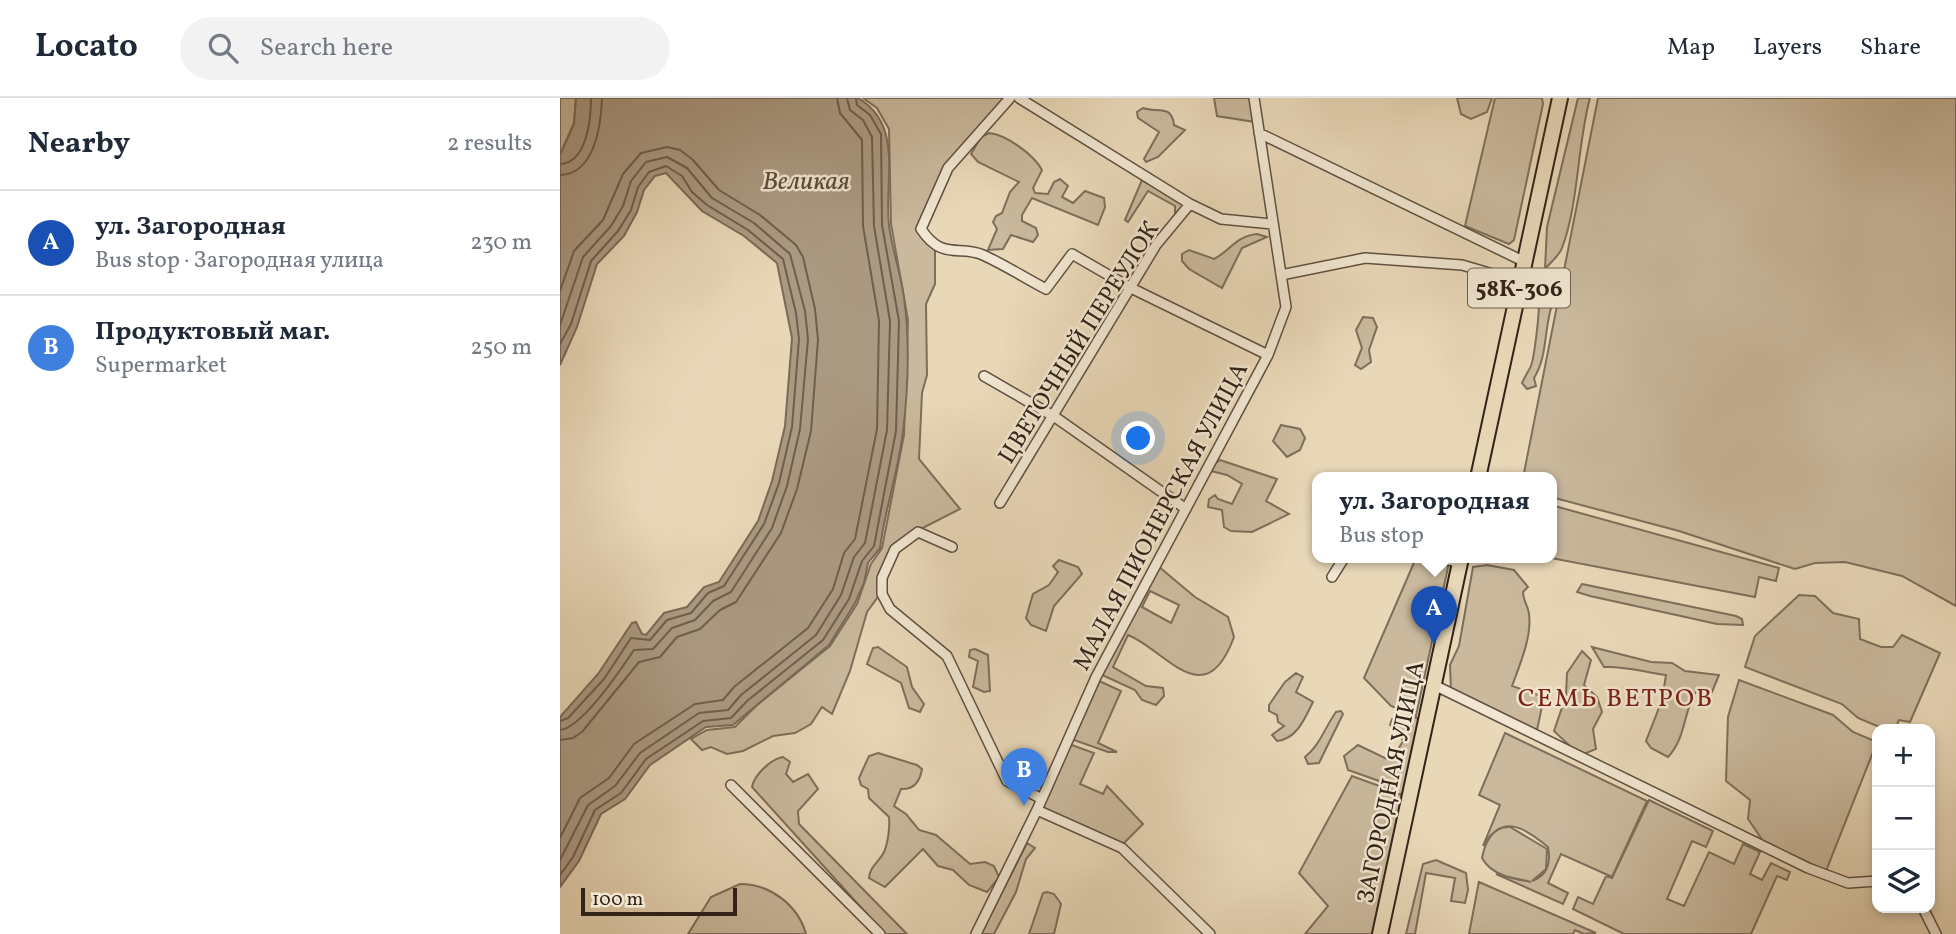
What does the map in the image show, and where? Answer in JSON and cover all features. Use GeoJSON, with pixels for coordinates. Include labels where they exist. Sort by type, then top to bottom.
{"type":"FeatureCollection","features":[{"type":"Feature","properties":{"kind":"highway","name":"58К-306"},"geometry":{"type":"LineString","coordinates":[[1479,472],[1560,98]]}},
{"type":"Feature","properties":{"kind":"highway","name":"ЗАГОРОДНАЯ УЛИЦА"},"geometry":{"type":"LineString","coordinates":[[1380,934],[1461,563]]}},
{"type":"Feature","properties":{"kind":"street"},"geometry":{"type":"LineString","coordinates":[[1010,98],[948,168],[921,229],[936,245],[957,253],[980,253],[1046,289],[1072,254],[1131,288],[1268,355]]}},
{"type":"Feature","properties":{"kind":"street"},"geometry":{"type":"LineString","coordinates":[[1019,98],[1190,204],[1222,219],[1273,224]]}},
{"type":"Feature","properties":{"kind":"street","name":"МАЛАЯ ПИОНЕРСКАЯ УЛИЦА"},"geometry":{"type":"LineString","coordinates":[[976,934],[1037,810],[1096,677],[1268,355],[1286,307],[1254,98]]}},
{"type":"Feature","properties":{"kind":"street"},"geometry":{"type":"LineString","coordinates":[[1259,133],[1525,262]]}},
{"type":"Feature","properties":{"kind":"street","name":"ЦВЕТОЧНЫЙ ПЕРЕУЛОК"},"geometry":{"type":"LineString","coordinates":[[1000,503],[1055,417],[1156,245],[1190,204]]}},
{"type":"Feature","properties":{"kind":"street"},"geometry":{"type":"LineString","coordinates":[[1281,275],[1365,258],[1462,265],[1520,282]]}},
{"type":"Feature","properties":{"kind":"street"},"geometry":{"type":"LineString","coordinates":[[984,376],[1055,417],[1186,509]]}},
{"type":"Feature","properties":{"kind":"street"},"geometry":{"type":"LineString","coordinates":[[952,547],[918,533],[906,538],[895,549],[887,565],[882,578],[882,594],[890,608],[947,656],[1007,780],[1042,799]]}},
{"type":"Feature","properties":{"kind":"street"},"geometry":{"type":"LineString","coordinates":[[1332,577],[1341,563]]}},
{"type":"Feature","properties":{"kind":"street"},"geometry":{"type":"LineString","coordinates":[[1434,685],[1808,868],[1848,883],[1872,881]]}},
{"type":"Feature","properties":{"kind":"street"},"geometry":{"type":"LineString","coordinates":[[731,785],[880,934]]}},
{"type":"Feature","properties":{"kind":"street"},"geometry":{"type":"LineString","coordinates":[[1037,810],[1122,848],[1210,934]]}},
{"type":"Feature","properties":{"kind":"street"},"geometry":{"type":"LineString","coordinates":[[1926,913],[1936,934]]}},
{"type":"Feature","properties":{"kind":"shaded area"},"geometry":{"type":"Polygon","coordinates":[[[560,98],[576,98],[574,123],[560,155],[560,98]]]}},
{"type":"Feature","properties":{"kind":"shaded area"},"geometry":{"type":"Polygon","coordinates":[[[863,98],[1007,98],[946,167],[919,229],[935,247],[935,284],[926,304],[927,375],[922,393],[919,459],[960,509],[905,537],[880,594],[867,612],[850,671],[832,714],[822,707],[811,724],[795,733],[773,736],[743,751],[727,754],[711,747],[702,750],[691,739],[707,730],[735,727],[757,705],[830,646],[857,604],[871,564],[882,548],[904,435],[908,320],[891,224],[889,129],[877,108],[863,98]]]}},
{"type":"Feature","properties":{"kind":"shaded area"},"geometry":{"type":"Polygon","coordinates":[[[1214,98],[1251,98],[1255,122],[1217,116],[1214,98]]]}},
{"type":"Feature","properties":{"kind":"shaded area"},"geometry":{"type":"Polygon","coordinates":[[[1457,98],[1492,98],[1487,112],[1471,119],[1461,114],[1457,98]]]}},
{"type":"Feature","properties":{"kind":"shaded area"},"geometry":{"type":"Polygon","coordinates":[[[1495,98],[1542,98],[1543,104],[1514,240],[1509,244],[1465,226],[1495,98]]]}},
{"type":"Feature","properties":{"kind":"shaded area"},"geometry":{"type":"Polygon","coordinates":[[[1578,98],[1590,98],[1572,212],[1561,251],[1545,269],[1547,227],[1578,98]]]}},
{"type":"Feature","properties":{"kind":"shaded area"},"geometry":{"type":"Polygon","coordinates":[[[1598,98],[1956,98],[1956,606],[1902,576],[1845,562],[1815,563],[1795,569],[1679,531],[1557,499],[1557,472],[1524,472],[1598,98]]]}},
{"type":"Feature","properties":{"kind":"shaded area"},"geometry":{"type":"Polygon","coordinates":[[[1143,108],[1167,112],[1173,118],[1174,125],[1185,130],[1158,157],[1146,162],[1144,159],[1159,132],[1138,118],[1137,112],[1143,108]]]}},
{"type":"Feature","properties":{"kind":"shaded area"},"geometry":{"type":"Polygon","coordinates":[[[989,133],[1012,142],[1038,164],[1042,170],[1033,188],[1035,193],[1048,194],[1054,182],[1060,179],[1068,186],[1062,197],[1073,203],[1085,191],[1104,198],[1105,207],[1098,225],[1032,198],[1022,215],[1022,221],[1036,228],[1038,235],[1033,242],[1011,235],[1003,249],[988,250],[997,229],[993,222],[996,216],[1002,213],[1010,192],[1019,182],[978,162],[971,154],[981,137],[989,133]]]}},
{"type":"Feature","properties":{"kind":"shaded area"},"geometry":{"type":"Polygon","coordinates":[[[1142,180],[1182,202],[1185,207],[1175,218],[1175,206],[1148,191],[1128,222],[1125,220],[1142,180]]]}},
{"type":"Feature","properties":{"kind":"shaded area"},"geometry":{"type":"Polygon","coordinates":[[[1257,234],[1267,237],[1242,248],[1222,288],[1189,269],[1182,261],[1182,254],[1189,250],[1214,259],[1239,240],[1257,234]]]}},
{"type":"Feature","properties":{"kind":"shaded area"},"geometry":{"type":"Polygon","coordinates":[[[1546,295],[1554,299],[1542,359],[1534,378],[1536,386],[1527,389],[1522,383],[1533,356],[1538,297],[1546,295]]]}},
{"type":"Feature","properties":{"kind":"shaded area"},"geometry":{"type":"Polygon","coordinates":[[[1363,317],[1373,318],[1377,327],[1369,350],[1371,362],[1361,369],[1355,365],[1362,348],[1356,330],[1363,317]]]}},
{"type":"Feature","properties":{"kind":"shaded area"},"geometry":{"type":"Polygon","coordinates":[[[1281,425],[1300,429],[1305,438],[1300,450],[1287,457],[1273,441],[1281,425]]]}},
{"type":"Feature","properties":{"kind":"shaded area"},"geometry":{"type":"Polygon","coordinates":[[[1220,460],[1277,479],[1266,501],[1289,514],[1252,532],[1231,531],[1224,527],[1222,510],[1208,507],[1209,499],[1215,495],[1218,499],[1232,504],[1242,484],[1227,475],[1211,471],[1212,466],[1220,460]]]}},
{"type":"Feature","properties":{"kind":"shaded area"},"geometry":{"type":"Polygon","coordinates":[[[1557,507],[1779,568],[1776,581],[1759,577],[1755,597],[1557,559],[1557,507]]]}},
{"type":"Feature","properties":{"kind":"shaded area"},"geometry":{"type":"Polygon","coordinates":[[[1059,560],[1078,567],[1082,574],[1054,606],[1046,631],[1031,625],[1026,618],[1033,594],[1049,585],[1058,572],[1053,566],[1059,560]]]}},
{"type":"Feature","properties":{"kind":"shaded area"},"geometry":{"type":"Polygon","coordinates":[[[1414,563],[1449,563],[1416,716],[1391,706],[1364,678],[1414,563]]]}},
{"type":"Feature","properties":{"kind":"shaded area"},"geometry":{"type":"Polygon","coordinates":[[[1487,565],[1514,570],[1528,587],[1523,592],[1529,614],[1529,632],[1512,686],[1544,697],[1537,730],[1505,719],[1451,691],[1450,665],[1459,646],[1473,567],[1487,565]]]}},
{"type":"Feature","properties":{"kind":"shaded area"},"geometry":{"type":"Polygon","coordinates":[[[1158,566],[1195,597],[1228,617],[1234,637],[1223,660],[1211,672],[1198,675],[1184,671],[1128,635],[1113,667],[1146,686],[1163,688],[1164,696],[1156,705],[1142,700],[1135,690],[1100,674],[1158,566]],[[1150,591],[1142,607],[1171,623],[1179,605],[1150,591]]]}},
{"type":"Feature","properties":{"kind":"shaded area"},"geometry":{"type":"Polygon","coordinates":[[[1582,584],[1736,616],[1742,619],[1743,625],[1717,624],[1590,596],[1577,592],[1582,584]]]}},
{"type":"Feature","properties":{"kind":"shaded area"},"geometry":{"type":"Polygon","coordinates":[[[1799,595],[1815,596],[1833,613],[1859,619],[1860,639],[1881,647],[1893,647],[1902,635],[1940,653],[1910,722],[1899,720],[1897,724],[1872,724],[1858,718],[1842,704],[1745,667],[1755,636],[1799,595]]]}},
{"type":"Feature","properties":{"kind":"shaded area"},"geometry":{"type":"Polygon","coordinates":[[[878,647],[907,667],[912,687],[924,704],[920,712],[909,708],[901,683],[867,664],[873,648],[878,647]]]}},
{"type":"Feature","properties":{"kind":"shaded area"},"geometry":{"type":"Polygon","coordinates":[[[1592,647],[1651,662],[1672,663],[1685,671],[1719,675],[1712,692],[1698,688],[1693,696],[1679,741],[1668,757],[1651,748],[1646,741],[1662,700],[1666,675],[1604,667],[1592,647]]]}},
{"type":"Feature","properties":{"kind":"shaded area"},"geometry":{"type":"Polygon","coordinates":[[[975,649],[988,655],[990,691],[984,692],[973,687],[978,661],[969,657],[970,650],[975,649]]]}},
{"type":"Feature","properties":{"kind":"shaded area"},"geometry":{"type":"Polygon","coordinates":[[[1582,651],[1591,660],[1584,685],[1597,697],[1602,712],[1593,729],[1596,749],[1584,754],[1574,750],[1554,731],[1566,696],[1567,673],[1582,651]]]}},
{"type":"Feature","properties":{"kind":"shaded area"},"geometry":{"type":"Polygon","coordinates":[[[1296,673],[1303,677],[1296,692],[1313,702],[1295,732],[1277,741],[1272,735],[1284,726],[1278,722],[1277,715],[1269,711],[1269,705],[1285,682],[1296,673]]]}},
{"type":"Feature","properties":{"kind":"shaded area"},"geometry":{"type":"Polygon","coordinates":[[[1097,680],[1121,691],[1098,743],[1117,752],[1108,752],[1071,739],[1097,680]]]}},
{"type":"Feature","properties":{"kind":"shaded area"},"geometry":{"type":"Polygon","coordinates":[[[1739,680],[1833,715],[1853,732],[1872,740],[1872,755],[1826,871],[1763,841],[1748,819],[1750,800],[1726,781],[1728,717],[1739,680]]]}},
{"type":"Feature","properties":{"kind":"shaded area"},"geometry":{"type":"Polygon","coordinates":[[[1341,711],[1343,714],[1319,763],[1308,764],[1305,757],[1318,742],[1336,712],[1341,711]]]}},
{"type":"Feature","properties":{"kind":"shaded area"},"geometry":{"type":"Polygon","coordinates":[[[1404,716],[1417,718],[1420,724],[1404,793],[1399,794],[1408,798],[1379,934],[1305,934],[1328,906],[1299,873],[1352,776],[1393,791],[1382,782],[1348,770],[1344,756],[1358,745],[1391,761],[1403,741],[1398,731],[1390,725],[1392,719],[1404,716]]]}},
{"type":"Feature","properties":{"kind":"shaded area"},"geometry":{"type":"Polygon","coordinates":[[[1505,733],[1647,801],[1612,877],[1561,854],[1548,883],[1568,893],[1563,904],[1496,874],[1507,876],[1491,868],[1482,858],[1494,832],[1483,846],[1500,805],[1479,795],[1505,733]],[[1510,827],[1547,849],[1546,869],[1548,847],[1522,829],[1510,827]]]}},
{"type":"Feature","properties":{"kind":"shaded area"},"geometry":{"type":"Polygon","coordinates":[[[1069,744],[1094,753],[1080,784],[1103,794],[1107,786],[1143,824],[1121,846],[1040,809],[1069,744]]]}},
{"type":"Feature","properties":{"kind":"shaded area"},"geometry":{"type":"Polygon","coordinates":[[[878,753],[922,769],[916,784],[901,789],[894,806],[906,814],[919,830],[936,835],[970,864],[985,862],[994,866],[999,877],[987,892],[969,885],[953,870],[938,866],[923,849],[885,887],[869,878],[885,848],[889,817],[869,798],[868,789],[861,785],[859,778],[869,756],[878,753]]]}},
{"type":"Feature","properties":{"kind":"shaded area"},"geometry":{"type":"Polygon","coordinates":[[[783,757],[790,762],[786,774],[793,782],[808,774],[818,789],[798,811],[799,824],[907,934],[885,934],[752,787],[764,768],[783,757]]]}},
{"type":"Feature","properties":{"kind":"shaded area"},"geometry":{"type":"Polygon","coordinates":[[[1649,800],[1713,831],[1706,847],[1692,841],[1667,899],[1684,906],[1709,852],[1734,864],[1743,844],[1760,852],[1750,874],[1762,880],[1771,863],[1790,872],[1787,880],[1777,876],[1751,934],[1624,934],[1573,909],[1578,897],[1593,904],[1606,876],[1612,878],[1649,800]]]}},
{"type":"Feature","properties":{"kind":"shaded area"},"geometry":{"type":"Polygon","coordinates":[[[1027,843],[1035,848],[1026,859],[1016,892],[994,934],[981,934],[1027,843]]]}},
{"type":"Feature","properties":{"kind":"shaded area"},"geometry":{"type":"Polygon","coordinates":[[[1436,860],[1466,873],[1468,890],[1465,903],[1451,901],[1455,878],[1426,873],[1415,934],[1406,934],[1423,864],[1436,860]]]}},
{"type":"Feature","properties":{"kind":"shaded area"},"geometry":{"type":"Polygon","coordinates":[[[1479,881],[1596,933],[1584,934],[1575,930],[1573,934],[1469,934],[1479,881]]]}},
{"type":"Feature","properties":{"kind":"shaded area"},"geometry":{"type":"Polygon","coordinates":[[[740,884],[762,888],[781,898],[797,914],[806,934],[688,934],[711,897],[740,884]]]}},
{"type":"Feature","properties":{"kind":"shaded area"},"geometry":{"type":"Polygon","coordinates":[[[1043,893],[1054,894],[1061,904],[1054,934],[1029,934],[1043,893]]]}},
{"type":"Feature","properties":{"kind":"water","name":"Великая"},"geometry":{"type":"Polygon","coordinates":[[[576,98],[858,98],[872,109],[882,123],[887,138],[889,225],[904,298],[908,365],[901,447],[880,548],[868,563],[864,583],[855,603],[829,645],[733,725],[706,727],[650,765],[625,799],[601,814],[579,861],[560,887],[560,717],[598,674],[632,623],[636,622],[642,634],[646,635],[664,613],[687,607],[704,587],[719,582],[758,521],[772,481],[785,426],[792,338],[777,263],[744,236],[702,211],[666,173],[655,176],[644,190],[637,212],[624,236],[597,264],[577,327],[560,365],[560,155],[574,124],[576,98]]]}},
{"type":"Feature","properties":{"kind":"place","name":"ул. Загородная"},"geometry":{"type":"Point","coordinates":[1434,644]}},
{"type":"Feature","properties":{"kind":"place","name":"Продуктовый маг."},"geometry":{"type":"Point","coordinates":[1024,806]}},
{"type":"Feature","properties":{"kind":"district","name":"СЕМЬ ВЕТРОВ"},"geometry":{"type":"Point","coordinates":[1616,697]}}]}
